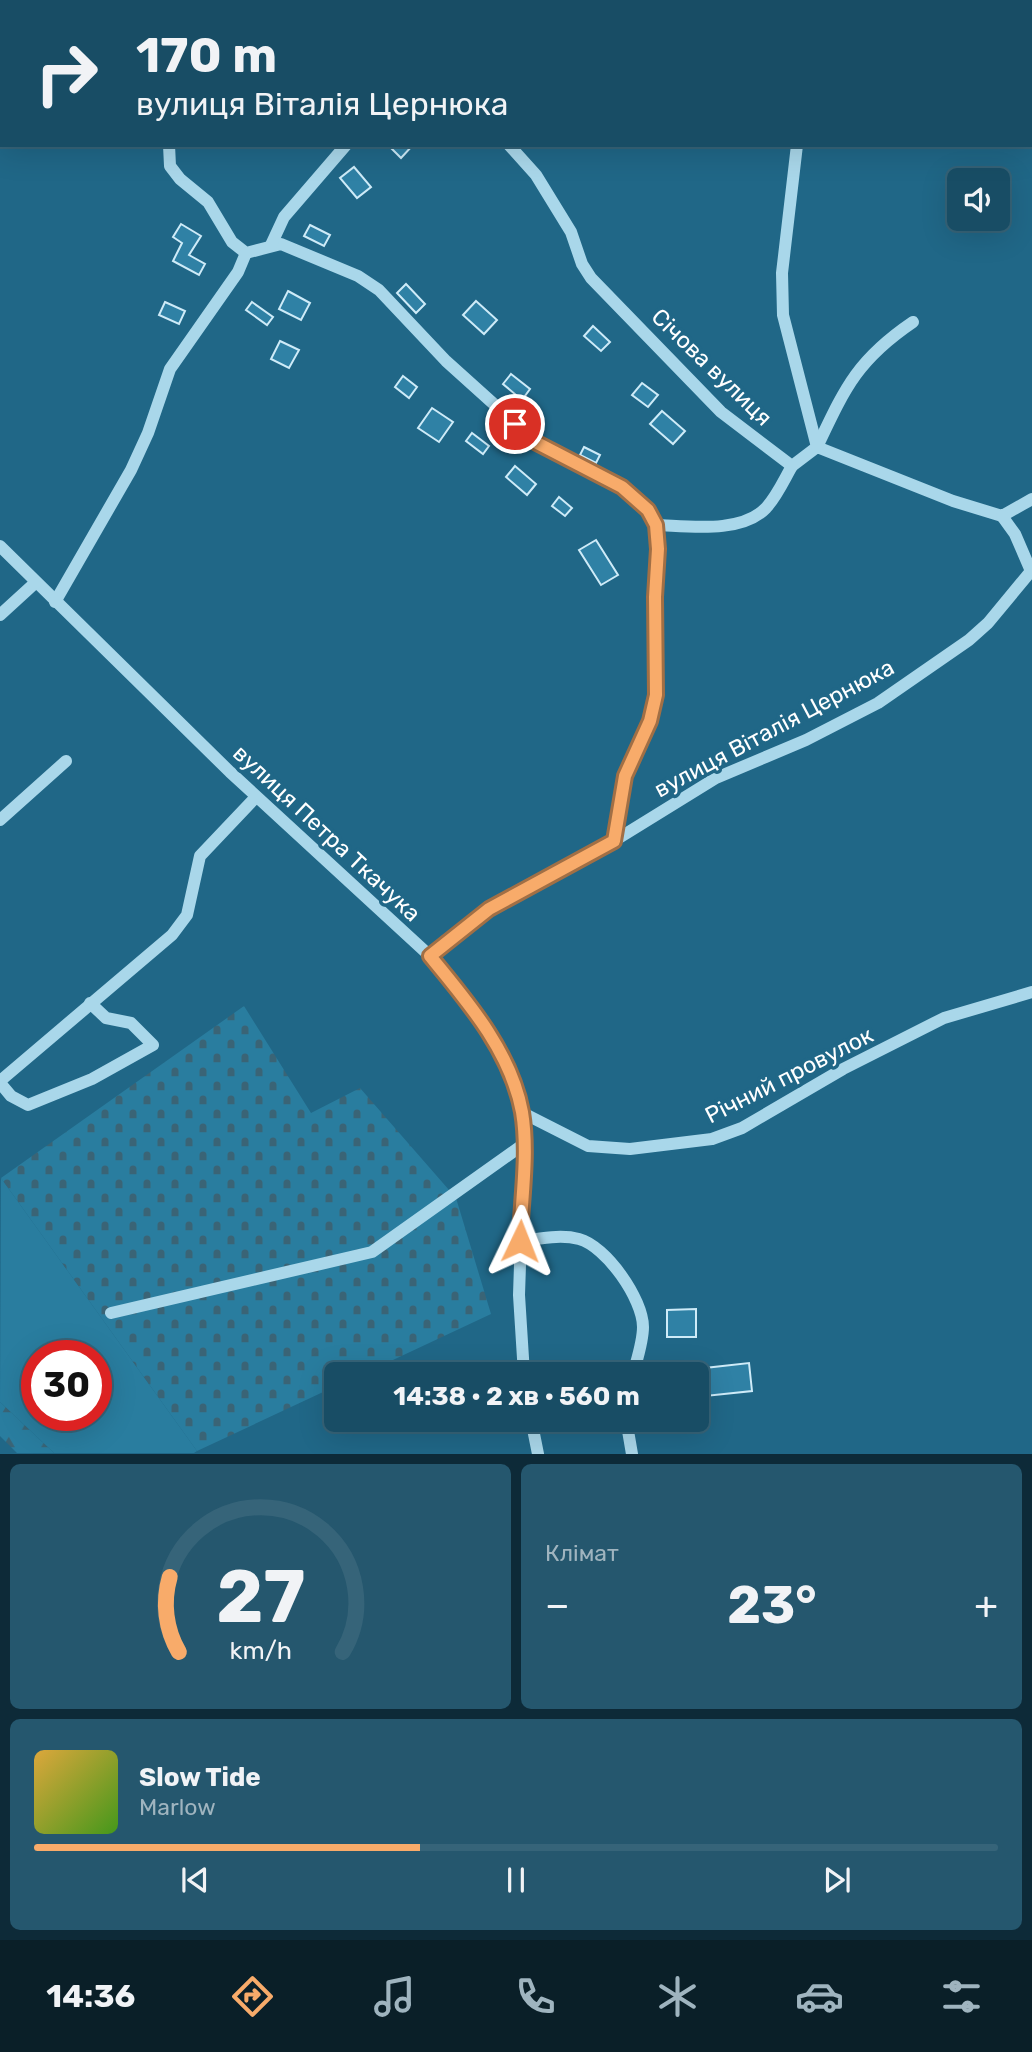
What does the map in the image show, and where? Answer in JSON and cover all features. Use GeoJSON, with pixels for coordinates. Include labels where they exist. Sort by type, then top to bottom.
{"type":"FeatureCollection","features":[{"type":"Feature","properties":{"kind":"street"},"geometry":{"type":"LineString","coordinates":[[169,147],[170,166],[180,179],[208,202],[232,242],[246,253],[271,245],[301,250],[352,273],[379,290],[438,354],[537,443],[622,487],[648,510],[656,525],[658,549],[655,597],[656,695],[650,721],[625,776],[614,841]]}},
{"type":"Feature","properties":{"kind":"street"},"geometry":{"type":"LineString","coordinates":[[271,245],[284,216],[344,147]]}},
{"type":"Feature","properties":{"kind":"street","name":"Січова вулиця"},"geometry":{"type":"LineString","coordinates":[[511,147],[536,175],[571,232],[582,264],[591,278],[721,412],[792,466]]}},
{"type":"Feature","properties":{"kind":"street"},"geometry":{"type":"LineString","coordinates":[[797,147],[782,273],[783,315],[817,447]]}},
{"type":"Feature","properties":{"kind":"street"},"geometry":{"type":"LineString","coordinates":[[55,602],[131,470],[148,433],[170,369],[238,272],[246,253]]}},
{"type":"Feature","properties":{"kind":"street"},"geometry":{"type":"LineString","coordinates":[[656,525],[708,526],[752,517],[773,500],[792,466],[817,447],[856,370],[871,353],[913,322]]}},
{"type":"Feature","properties":{"kind":"street"},"geometry":{"type":"LineString","coordinates":[[817,447],[953,501],[1002,516],[1032,499]]}},
{"type":"Feature","properties":{"kind":"street","name":"вулиця Віталія Цернюка"},"geometry":{"type":"LineString","coordinates":[[430,956],[489,909],[614,841],[716,778],[806,740],[878,703],[969,640],[988,623],[1031,572],[1015,534],[1002,516]]}},
{"type":"Feature","properties":{"kind":"street","name":"вулиця Петра Ткачука"},"geometry":{"type":"LineString","coordinates":[[0,546],[256,797],[430,956],[474,1008],[507,1067],[522,1112],[524,1144],[519,1295],[523,1362]]}},
{"type":"Feature","properties":{"kind":"street"},"geometry":{"type":"LineString","coordinates":[[0,615],[36,583]]}},
{"type":"Feature","properties":{"kind":"street"},"geometry":{"type":"LineString","coordinates":[[0,820],[66,761]]}},
{"type":"Feature","properties":{"kind":"street"},"geometry":{"type":"LineString","coordinates":[[90,1003],[106,1018],[131,1023],[152,1045],[92,1080],[28,1105],[11,1097],[0,1082],[90,1003],[172,935],[187,915],[200,856],[256,797]]}},
{"type":"Feature","properties":{"kind":"street","name":"Річний провулок"},"geometry":{"type":"LineString","coordinates":[[522,1112],[588,1146],[629,1149],[712,1139],[742,1128],[843,1069],[944,1018],[1032,992]]}},
{"type":"Feature","properties":{"kind":"street"},"geometry":{"type":"LineString","coordinates":[[111,1314],[372,1252],[524,1144]]}},
{"type":"Feature","properties":{"kind":"street"},"geometry":{"type":"LineString","coordinates":[[520,1241],[566,1238],[579,1240],[601,1250],[637,1304],[643,1325],[635,1362]]}},
{"type":"Feature","properties":{"kind":"street"},"geometry":{"type":"LineString","coordinates":[[534,1432],[538,1454]]}},
{"type":"Feature","properties":{"kind":"street"},"geometry":{"type":"LineString","coordinates":[[628,1432],[632,1454]]}},
{"type":"Feature","properties":{"kind":"green space"},"geometry":{"type":"Polygon","coordinates":[[[244,1006],[311,1113],[360,1088],[456,1198],[491,1314],[389,1362],[324,1362],[324,1392],[197,1451],[1,1178],[244,1006]]]}},
{"type":"Feature","properties":{"kind":"green space"},"geometry":{"type":"Polygon","coordinates":[[[1,1178],[197,1451],[54,1453],[31,1431],[112,1431],[112,1340],[21,1340],[21,1422],[0,1402],[1,1178]]]}},
{"type":"Feature","properties":{"kind":"green space"},"geometry":{"type":"Polygon","coordinates":[[[0,1402],[21,1422],[21,1431],[31,1431],[54,1453],[17,1453],[0,1436],[0,1402]]]}},
{"type":"Feature","properties":{"kind":"building"},"geometry":{"type":"Polygon","coordinates":[[[390,147],[411,147],[401,158],[390,147]]]}},
{"type":"Feature","properties":{"kind":"building"},"geometry":{"type":"Polygon","coordinates":[[[354,167],[371,187],[357,198],[340,178],[354,167]]]}},
{"type":"Feature","properties":{"kind":"building"},"geometry":{"type":"Polygon","coordinates":[[[181,224],[201,236],[189,255],[205,264],[199,275],[173,261],[182,243],[173,237],[181,224]]]}},
{"type":"Feature","properties":{"kind":"building"},"geometry":{"type":"Polygon","coordinates":[[[310,225],[330,235],[324,246],[304,236],[310,225]]]}},
{"type":"Feature","properties":{"kind":"building"},"geometry":{"type":"Polygon","coordinates":[[[406,284],[425,304],[416,313],[397,293],[406,284]]]}},
{"type":"Feature","properties":{"kind":"building"},"geometry":{"type":"Polygon","coordinates":[[[288,291],[310,303],[301,320],[279,309],[288,291]]]}},
{"type":"Feature","properties":{"kind":"building"},"geometry":{"type":"Polygon","coordinates":[[[476,301],[497,320],[484,334],[463,315],[476,301]]]}},
{"type":"Feature","properties":{"kind":"building"},"geometry":{"type":"Polygon","coordinates":[[[165,302],[185,311],[179,324],[159,315],[165,302]]]}},
{"type":"Feature","properties":{"kind":"building"},"geometry":{"type":"Polygon","coordinates":[[[252,302],[273,317],[267,325],[246,310],[252,302]]]}},
{"type":"Feature","properties":{"kind":"building"},"geometry":{"type":"Polygon","coordinates":[[[593,326],[610,342],[601,351],[584,336],[593,326]]]}},
{"type":"Feature","properties":{"kind":"building"},"geometry":{"type":"Polygon","coordinates":[[[280,341],[299,350],[289,368],[271,359],[280,341]]]}},
{"type":"Feature","properties":{"kind":"building"},"geometry":{"type":"Polygon","coordinates":[[[511,374],[530,389],[522,400],[503,384],[511,374]]]}},
{"type":"Feature","properties":{"kind":"building"},"geometry":{"type":"Polygon","coordinates":[[[403,376],[417,387],[409,398],[395,387],[403,376]]]}},
{"type":"Feature","properties":{"kind":"building"},"geometry":{"type":"Polygon","coordinates":[[[642,383],[658,395],[648,407],[632,395],[642,383]]]}},
{"type":"Feature","properties":{"kind":"building"},"geometry":{"type":"Polygon","coordinates":[[[432,408],[453,422],[439,442],[418,428],[432,408]]]}},
{"type":"Feature","properties":{"kind":"building"},"geometry":{"type":"Polygon","coordinates":[[[662,411],[685,431],[673,444],[650,424],[662,411]]]}},
{"type":"Feature","properties":{"kind":"building"},"geometry":{"type":"Polygon","coordinates":[[[472,433],[489,446],[483,454],[466,441],[472,433]]]}},
{"type":"Feature","properties":{"kind":"building"},"geometry":{"type":"Polygon","coordinates":[[[584,447],[600,455],[596,463],[580,455],[584,447]]]}},
{"type":"Feature","properties":{"kind":"building"},"geometry":{"type":"Polygon","coordinates":[[[515,466],[536,484],[527,495],[506,477],[515,466]]]}},
{"type":"Feature","properties":{"kind":"building"},"geometry":{"type":"Polygon","coordinates":[[[559,497],[572,508],[565,516],[552,506],[559,497]]]}},
{"type":"Feature","properties":{"kind":"building"},"geometry":{"type":"Polygon","coordinates":[[[596,540],[618,575],[601,585],[579,550],[596,540]]]}},
{"type":"Feature","properties":{"kind":"building"},"geometry":{"type":"Polygon","coordinates":[[[696,1309],[696,1337],[667,1337],[667,1310],[696,1309]]]}},
{"type":"Feature","properties":{"kind":"building"},"geometry":{"type":"Polygon","coordinates":[[[749,1363],[752,1391],[709,1396],[709,1368],[749,1363]]]}},
{"type":"Feature","properties":{"kind":"route"},"geometry":{"type":"LineString","coordinates":[[515,424],[537,443],[622,487],[648,510],[656,525],[658,549],[655,597],[656,695],[650,721],[625,776],[618,804],[614,841],[489,909],[430,956],[474,1008],[507,1067],[522,1112],[524,1144],[520,1241]]}}]}
